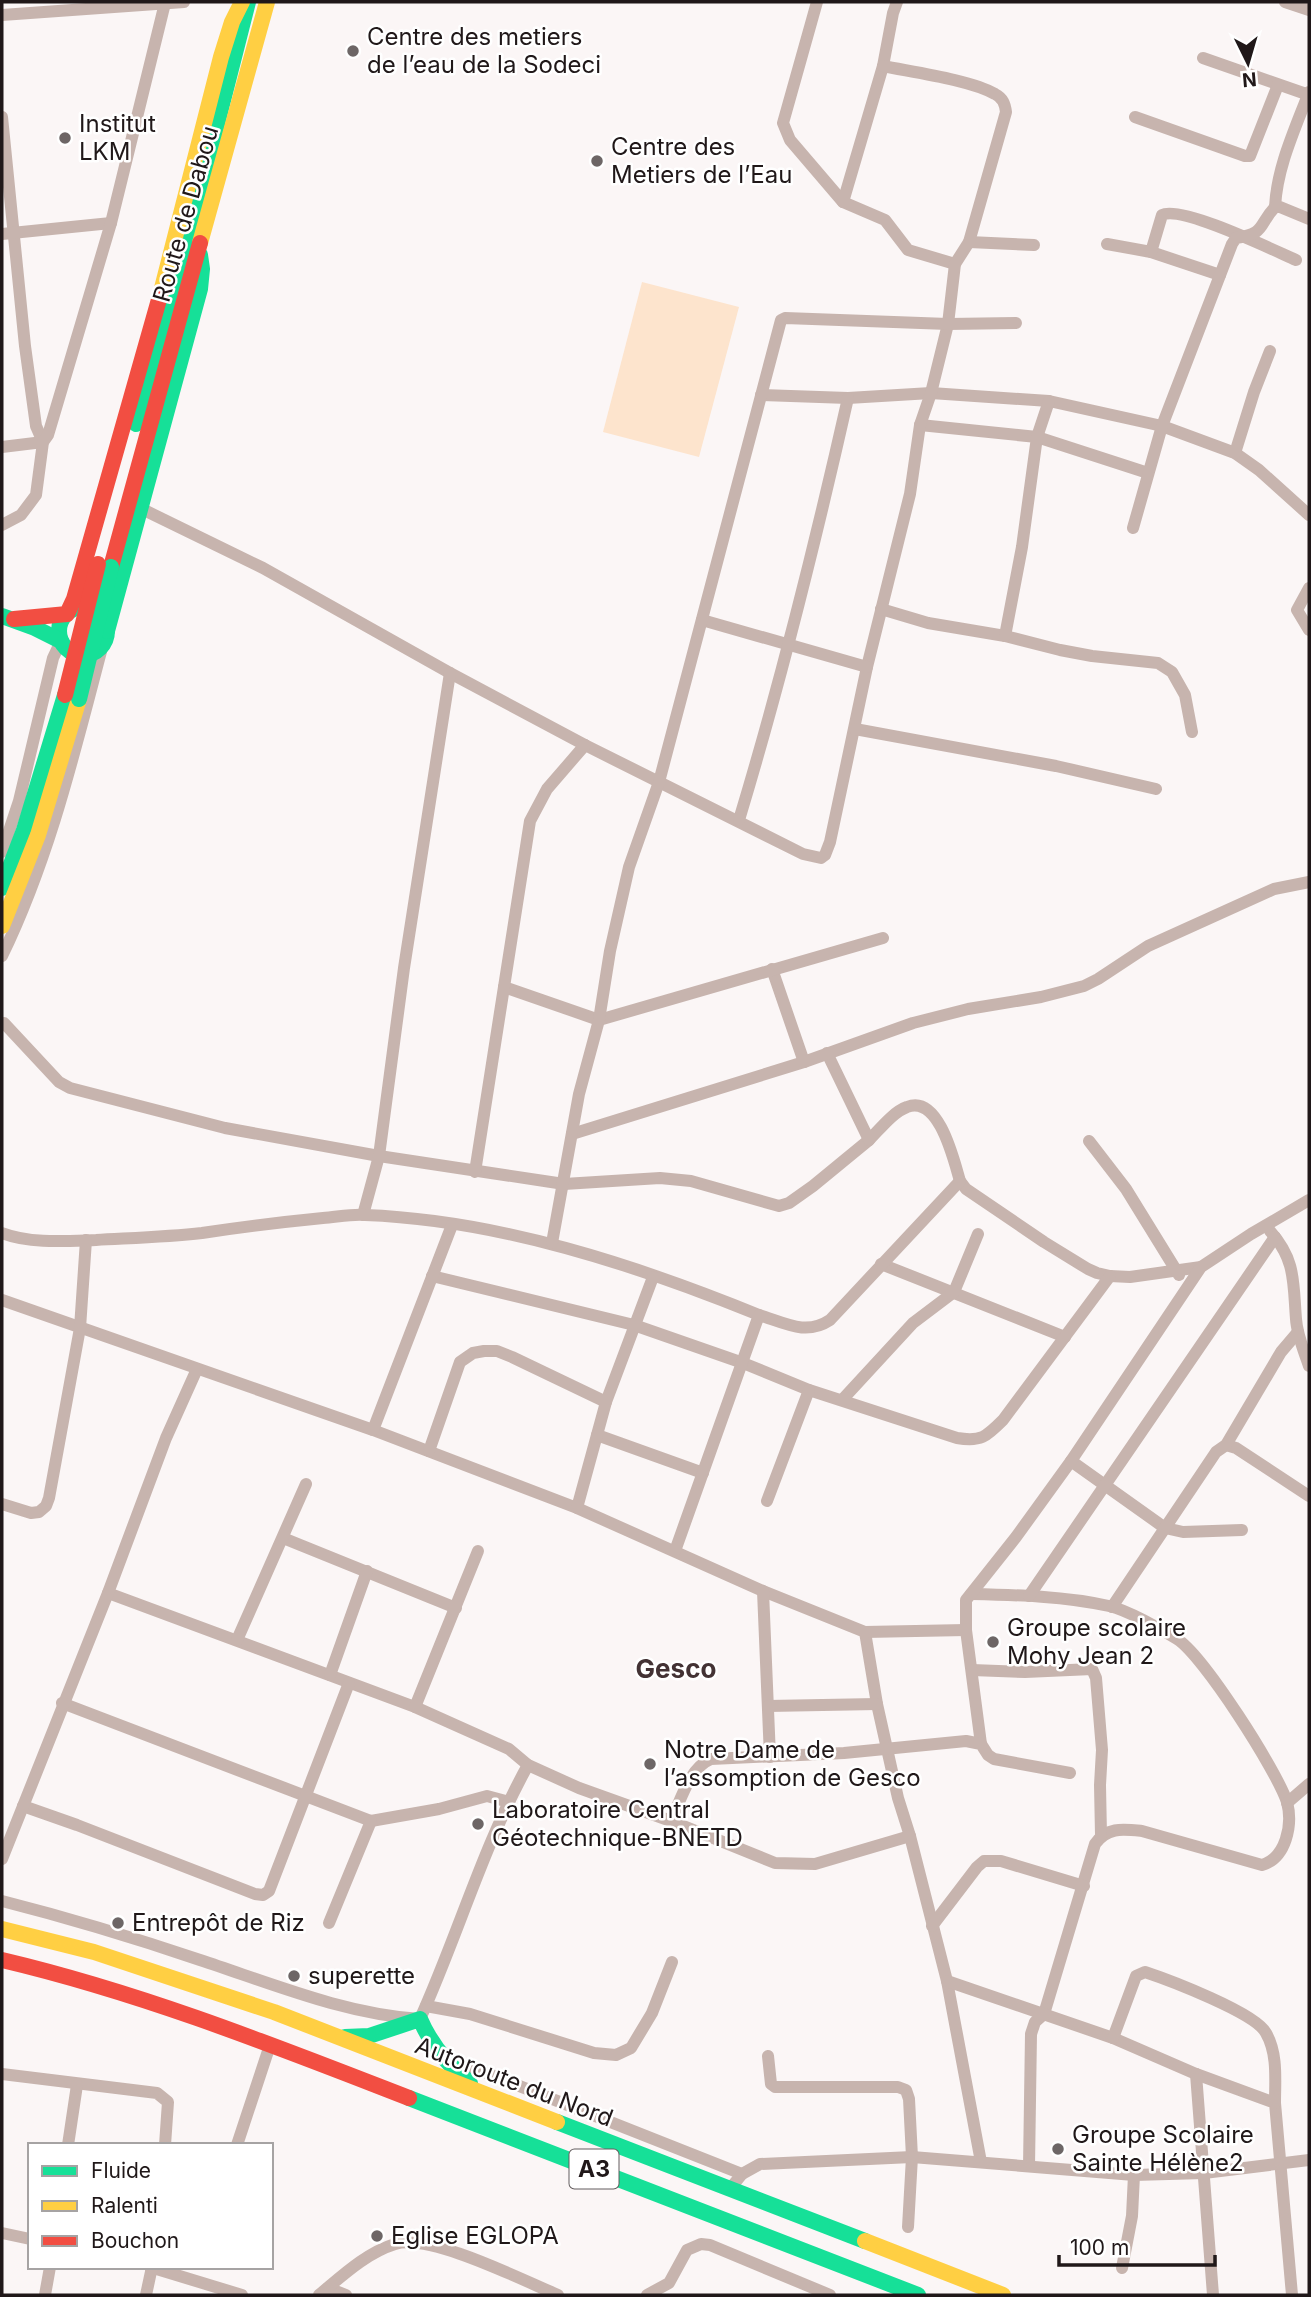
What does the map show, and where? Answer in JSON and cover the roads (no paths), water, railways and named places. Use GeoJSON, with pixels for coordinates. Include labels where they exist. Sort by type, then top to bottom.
{"type":"FeatureCollection","features":[{"type":"Feature","properties":{"kind":"main road"},"geometry":{"type":"LineString","coordinates":[[199,251],[202,269],[200,289],[105,638],[92,653],[78,655],[61,641],[60,626],[74,599],[170,260],[221,57],[232,22],[242,2]]}},
{"type":"Feature","properties":{"kind":"main road","name":"Route de Dabou"},"geometry":{"type":"LineString","coordinates":[[139,437],[248,2]]}},
{"type":"Feature","properties":{"kind":"main road","name":"Route de Dabou"},"geometry":{"type":"LineString","coordinates":[[139,437],[199,251],[267,2]]}},
{"type":"Feature","properties":{"kind":"main road"},"geometry":{"type":"LineString","coordinates":[[2,926],[38,835],[139,437]]}},
{"type":"Feature","properties":{"kind":"main road"},"geometry":{"type":"LineString","coordinates":[[8,617],[67,614],[81,608],[96,611],[106,624],[105,638]]}},
{"type":"Feature","properties":{"kind":"main road"},"geometry":{"type":"LineString","coordinates":[[8,617],[61,641]]}},
{"type":"Feature","properties":{"kind":"main road"},"geometry":{"type":"LineString","coordinates":[[2,888],[72,697]]}},
{"type":"Feature","properties":{"kind":"main road","name":"Autoroute du Nord"},"geometry":{"type":"LineString","coordinates":[[2,1929],[105,1956],[274,2012],[1003,2295]]}},
{"type":"Feature","properties":{"kind":"main road","name":"A3"},"geometry":{"type":"LineString","coordinates":[[2,1960],[108,1989],[270,2045],[918,2295]]}},
{"type":"Feature","properties":{"kind":"main road"},"geometry":{"type":"LineString","coordinates":[[337,2037],[369,2036],[423,2012],[425,2032],[440,2055],[485,2095]]}},
{"type":"Feature","properties":{"kind":"street"},"geometry":{"type":"LineString","coordinates":[[2,15],[57,6],[184,2]]}},
{"type":"Feature","properties":{"kind":"street"},"geometry":{"type":"LineString","coordinates":[[817,2],[783,123],[790,140],[843,202],[886,220],[908,250],[955,264]]}},
{"type":"Feature","properties":{"kind":"street"},"geometry":{"type":"LineString","coordinates":[[843,202],[883,65],[897,2]]}},
{"type":"Feature","properties":{"kind":"street"},"geometry":{"type":"LineString","coordinates":[[1285,2],[1309,10]]}},
{"type":"Feature","properties":{"kind":"street"},"geometry":{"type":"LineString","coordinates":[[2,447],[43,442],[48,436],[111,223],[165,3]]}},
{"type":"Feature","properties":{"kind":"street"},"geometry":{"type":"LineString","coordinates":[[1133,528],[1162,426],[1220,275],[1236,238],[1256,233],[1265,225],[1275,207],[1280,171],[1309,94],[1203,58]]}},
{"type":"Feature","properties":{"kind":"street"},"geometry":{"type":"LineString","coordinates":[[140,508],[263,568],[585,745],[803,854],[817,859],[825,855],[867,667],[910,494],[920,425],[948,324],[955,264],[969,242],[1006,112],[1004,102],[998,94],[978,86],[883,65]]}},
{"type":"Feature","properties":{"kind":"street"},"geometry":{"type":"LineString","coordinates":[[1135,117],[1250,156],[1278,85]]}},
{"type":"Feature","properties":{"kind":"street"},"geometry":{"type":"LineString","coordinates":[[2,117],[7,233],[36,426],[43,442],[36,495],[21,515],[2,525]]}},
{"type":"Feature","properties":{"kind":"street"},"geometry":{"type":"LineString","coordinates":[[1275,207],[1309,219]]}},
{"type":"Feature","properties":{"kind":"street"},"geometry":{"type":"LineString","coordinates":[[1151,252],[1163,215],[1175,212],[1246,237],[1296,260]]}},
{"type":"Feature","properties":{"kind":"street"},"geometry":{"type":"LineString","coordinates":[[7,233],[111,223]]}},
{"type":"Feature","properties":{"kind":"street"},"geometry":{"type":"LineString","coordinates":[[969,242],[1034,245]]}},
{"type":"Feature","properties":{"kind":"street"},"geometry":{"type":"LineString","coordinates":[[1107,244],[1151,252],[1220,275]]}},
{"type":"Feature","properties":{"kind":"street"},"geometry":{"type":"LineString","coordinates":[[552,1243],[579,1094],[599,1020],[610,951],[629,867],[659,782],[779,324],[785,318],[948,324],[1016,323]]}},
{"type":"Feature","properties":{"kind":"street"},"geometry":{"type":"LineString","coordinates":[[1235,453],[1270,351]]}},
{"type":"Feature","properties":{"kind":"street"},"geometry":{"type":"LineString","coordinates":[[761,395],[848,398],[931,393],[1049,401],[1162,426],[1235,453],[1259,470],[1309,516]]}},
{"type":"Feature","properties":{"kind":"street"},"geometry":{"type":"LineString","coordinates":[[739,820],[789,643],[848,398]]}},
{"type":"Feature","properties":{"kind":"street"},"geometry":{"type":"LineString","coordinates":[[1005,636],[1022,547],[1037,437],[1049,401]]}},
{"type":"Feature","properties":{"kind":"street"},"geometry":{"type":"LineString","coordinates":[[920,425],[1037,437],[1149,473]]}},
{"type":"Feature","properties":{"kind":"street"},"geometry":{"type":"LineString","coordinates":[[1307,599],[1298,606],[1298,613],[1309,629]]}},
{"type":"Feature","properties":{"kind":"street"},"geometry":{"type":"LineString","coordinates":[[881,609],[928,623],[1005,636],[1092,656],[1158,663],[1172,671],[1185,695],[1192,732]]}},
{"type":"Feature","properties":{"kind":"street"},"geometry":{"type":"LineString","coordinates":[[702,620],[867,667]]}},
{"type":"Feature","properties":{"kind":"street"},"geometry":{"type":"LineString","coordinates":[[2,956],[41,863],[54,824],[105,638]]}},
{"type":"Feature","properties":{"kind":"street"},"geometry":{"type":"LineString","coordinates":[[2,852],[19,801],[53,659],[61,641]]}},
{"type":"Feature","properties":{"kind":"street"},"geometry":{"type":"LineString","coordinates":[[363,1215],[379,1156],[404,968],[450,673]]}},
{"type":"Feature","properties":{"kind":"street"},"geometry":{"type":"LineString","coordinates":[[855,729],[1042,763],[1156,789]]}},
{"type":"Feature","properties":{"kind":"street"},"geometry":{"type":"LineString","coordinates":[[475,1171],[530,821],[547,789],[585,745]]}},
{"type":"Feature","properties":{"kind":"street"},"geometry":{"type":"LineString","coordinates":[[572,1134],[804,1062],[939,1016],[1066,992],[1084,986],[1148,946],[1274,889],[1309,883]]}},
{"type":"Feature","properties":{"kind":"street"},"geometry":{"type":"LineString","coordinates":[[504,987],[599,1020],[883,938]]}},
{"type":"Feature","properties":{"kind":"street"},"geometry":{"type":"LineString","coordinates":[[772,969],[804,1062]]}},
{"type":"Feature","properties":{"kind":"street"},"geometry":{"type":"LineString","coordinates":[[4,1023],[59,1082],[82,1093],[225,1128],[379,1156],[564,1184],[646,1178],[676,1180],[709,1185],[779,1206],[789,1203],[813,1186],[906,1107],[914,1105],[932,1114],[942,1129],[960,1181],[966,1189],[1088,1269],[1110,1276],[1130,1277],[1201,1267]]}},
{"type":"Feature","properties":{"kind":"street"},"geometry":{"type":"LineString","coordinates":[[827,1054],[869,1140]]}},
{"type":"Feature","properties":{"kind":"street"},"geometry":{"type":"LineString","coordinates":[[1089,1141],[1126,1189],[1188,1287]]}},
{"type":"Feature","properties":{"kind":"street"},"geometry":{"type":"LineString","coordinates":[[2,1233],[32,1240],[86,1240],[199,1233],[260,1224],[363,1215],[452,1225],[552,1243],[806,1329],[821,1327],[830,1320],[960,1181]]}},
{"type":"Feature","properties":{"kind":"street"},"geometry":{"type":"LineString","coordinates":[[1070,1773],[994,1759],[981,1744],[966,1630],[966,1600],[1071,1461],[1201,1267],[1309,1200]]}},
{"type":"Feature","properties":{"kind":"street"},"geometry":{"type":"LineString","coordinates":[[373,1430],[452,1225]]}},
{"type":"Feature","properties":{"kind":"street"},"geometry":{"type":"LineString","coordinates":[[1265,1226],[1285,1251],[1291,1266],[1297,1326],[1309,1366]]}},
{"type":"Feature","properties":{"kind":"street"},"geometry":{"type":"LineString","coordinates":[[842,1400],[913,1323],[954,1292],[978,1234]]}},
{"type":"Feature","properties":{"kind":"street"},"geometry":{"type":"LineString","coordinates":[[1029,1596],[1275,1237]]}},
{"type":"Feature","properties":{"kind":"street"},"geometry":{"type":"LineString","coordinates":[[2,1504],[30,1513],[39,1512],[46,1506],[80,1328],[86,1240]]}},
{"type":"Feature","properties":{"kind":"street"},"geometry":{"type":"LineString","coordinates":[[881,1264],[1065,1337]]}},
{"type":"Feature","properties":{"kind":"street"},"geometry":{"type":"LineString","coordinates":[[432,1276],[634,1325],[743,1363],[809,1390],[957,1437],[980,1439],[1003,1420],[1110,1276]]}},
{"type":"Feature","properties":{"kind":"street"},"geometry":{"type":"LineString","coordinates":[[578,1508],[607,1402],[653,1277]]}},
{"type":"Feature","properties":{"kind":"street"},"geometry":{"type":"LineString","coordinates":[[2,1300],[373,1430],[578,1508],[763,1591],[865,1632],[966,1630]]}},
{"type":"Feature","properties":{"kind":"street"},"geometry":{"type":"LineString","coordinates":[[675,1551],[759,1315]]}},
{"type":"Feature","properties":{"kind":"street"},"geometry":{"type":"LineString","coordinates":[[1112,1607],[1216,1452],[1226,1446],[1297,1326],[1309,1316]]}},
{"type":"Feature","properties":{"kind":"street"},"geometry":{"type":"LineString","coordinates":[[429,1451],[460,1362],[473,1353],[497,1351],[607,1402]]}},
{"type":"Feature","properties":{"kind":"street"},"geometry":{"type":"LineString","coordinates":[[2,1859],[108,1593],[166,1438],[197,1369]]}},
{"type":"Feature","properties":{"kind":"street"},"geometry":{"type":"LineString","coordinates":[[767,1501],[809,1390]]}},
{"type":"Feature","properties":{"kind":"street"},"geometry":{"type":"LineString","coordinates":[[597,1435],[703,1474]]}},
{"type":"Feature","properties":{"kind":"street"},"geometry":{"type":"LineString","coordinates":[[1226,1446],[1236,1448],[1309,1496]]}},
{"type":"Feature","properties":{"kind":"street"},"geometry":{"type":"LineString","coordinates":[[1071,1461],[1165,1528],[1183,1532],[1242,1530]]}},
{"type":"Feature","properties":{"kind":"street"},"geometry":{"type":"LineString","coordinates":[[237,1640],[306,1484]]}},
{"type":"Feature","properties":{"kind":"street"},"geometry":{"type":"LineString","coordinates":[[283,1538],[456,1608]]}},
{"type":"Feature","properties":{"kind":"street"},"geometry":{"type":"LineString","coordinates":[[415,1707],[478,1551]]}},
{"type":"Feature","properties":{"kind":"street"},"geometry":{"type":"LineString","coordinates":[[330,1675],[367,1571]]}},
{"type":"Feature","properties":{"kind":"street"},"geometry":{"type":"LineString","coordinates":[[763,1591],[770,1757]]}},
{"type":"Feature","properties":{"kind":"street"},"geometry":{"type":"LineString","coordinates":[[108,1593],[415,1707],[509,1749],[528,1765],[579,1788],[775,1863],[815,1864],[910,1836]]}},
{"type":"Feature","properties":{"kind":"street"},"geometry":{"type":"LineString","coordinates":[[971,1594],[1029,1596],[1112,1607],[1177,1639],[1189,1649],[1258,1746],[1287,1803],[1289,1820],[1285,1842],[1279,1855],[1272,1863],[1262,1865],[1142,1831],[1110,1830],[1101,1835],[1095,1844],[1044,2014],[1035,2022],[1031,2035],[1029,2166]]}},
{"type":"Feature","properties":{"kind":"street"},"geometry":{"type":"LineString","coordinates":[[865,1632],[877,1704],[898,1798],[947,1981],[981,2162]]}},
{"type":"Feature","properties":{"kind":"street"},"geometry":{"type":"LineString","coordinates":[[971,1670],[1091,1670],[1096,1678],[1102,1750],[1101,1835]]}},
{"type":"Feature","properties":{"kind":"street"},"geometry":{"type":"LineString","coordinates":[[23,1806],[263,1895],[269,1891],[349,1683]]}},
{"type":"Feature","properties":{"kind":"street"},"geometry":{"type":"LineString","coordinates":[[62,1703],[370,1821],[408,1816],[487,1796],[509,1802]]}},
{"type":"Feature","properties":{"kind":"street"},"geometry":{"type":"LineString","coordinates":[[768,1706],[877,1704]]}},
{"type":"Feature","properties":{"kind":"street"},"geometry":{"type":"LineString","coordinates":[[671,1821],[694,1773],[702,1763],[711,1759],[888,1750],[966,1741],[981,1744]]}},
{"type":"Feature","properties":{"kind":"street"},"geometry":{"type":"LineString","coordinates":[[423,2012],[459,1928],[476,1877],[528,1765]]}},
{"type":"Feature","properties":{"kind":"street"},"geometry":{"type":"LineString","coordinates":[[1287,1803],[1309,1784]]}},
{"type":"Feature","properties":{"kind":"street"},"geometry":{"type":"LineString","coordinates":[[328,1923],[370,1821]]}},
{"type":"Feature","properties":{"kind":"street"},"geometry":{"type":"LineString","coordinates":[[932,1926],[984,1861],[1001,1861],[1084,1886]]}},
{"type":"Feature","properties":{"kind":"street"},"geometry":{"type":"LineString","coordinates":[[2,1901],[123,1935],[315,1999],[390,2017],[423,2012],[470,2014],[594,2053],[616,2055],[631,2048],[652,2012],[672,1962]]}},
{"type":"Feature","properties":{"kind":"street"},"geometry":{"type":"LineString","coordinates":[[1113,2038],[1136,1976],[1145,1972],[1242,2014],[1257,2022],[1266,2032],[1274,2059],[1275,2103],[1292,2295]]}},
{"type":"Feature","properties":{"kind":"street"},"geometry":{"type":"LineString","coordinates":[[947,1981],[1113,2038],[1196,2074],[1275,2103]]}},
{"type":"Feature","properties":{"kind":"street"},"geometry":{"type":"LineString","coordinates":[[238,2143],[270,2045]]}},
{"type":"Feature","properties":{"kind":"street"},"geometry":{"type":"LineString","coordinates":[[768,2056],[771,2081],[775,2087],[904,2088],[909,2099],[912,2157],[908,2227]]}},
{"type":"Feature","properties":{"kind":"street"},"geometry":{"type":"LineString","coordinates":[[470,2066],[743,2174]]}},
{"type":"Feature","properties":{"kind":"street"},"geometry":{"type":"LineString","coordinates":[[2,2074],[150,2092],[165,2097],[168,2110],[165,2143]]}},
{"type":"Feature","properties":{"kind":"street"},"geometry":{"type":"LineString","coordinates":[[1196,2074],[1213,2295]]}},
{"type":"Feature","properties":{"kind":"street"},"geometry":{"type":"LineString","coordinates":[[68,2143],[76,2085]]}},
{"type":"Feature","properties":{"kind":"street"},"geometry":{"type":"LineString","coordinates":[[729,2190],[743,2174],[760,2164],[912,2157],[1134,2175],[1204,2173],[1309,2160]]}},
{"type":"Feature","properties":{"kind":"street"},"geometry":{"type":"LineString","coordinates":[[1122,2268],[1132,2216],[1134,2175]]}},
{"type":"Feature","properties":{"kind":"street"},"geometry":{"type":"LineString","coordinates":[[2,2233],[28,2239]]}},
{"type":"Feature","properties":{"kind":"street"},"geometry":{"type":"LineString","coordinates":[[323,2292],[373,2253],[410,2241],[446,2249],[558,2295]]}},
{"type":"Feature","properties":{"kind":"street"},"geometry":{"type":"LineString","coordinates":[[647,2295],[669,2283],[687,2250],[701,2244],[710,2245],[830,2295]]}},
{"type":"Feature","properties":{"kind":"street"},"geometry":{"type":"LineString","coordinates":[[45,2295],[50,2269]]}},
{"type":"Feature","properties":{"kind":"street"},"geometry":{"type":"LineString","coordinates":[[146,2295],[151,2269]]}},
{"type":"Feature","properties":{"kind":"street"},"geometry":{"type":"LineString","coordinates":[[166,2269],[195,2273],[242,2295]]}},
{"type":"Feature","properties":{"kind":"street"},"geometry":{"type":"LineString","coordinates":[[323,2292],[346,2295]]}},
{"type":"Feature","properties":{"kind":"place","name":"Centre des metiers de l’eau de la Sodeci"},"geometry":{"type":"Point","coordinates":[353,51]}},
{"type":"Feature","properties":{"kind":"place","name":"Institut LKM"},"geometry":{"type":"Point","coordinates":[65,138]}},
{"type":"Feature","properties":{"kind":"place","name":"Centre des Metiers de l’Eau"},"geometry":{"type":"Point","coordinates":[597,161]}},
{"type":"Feature","properties":{"kind":"place","name":"Groupe scolaire Mohy Jean 2"},"geometry":{"type":"Point","coordinates":[993,1642]}},
{"type":"Feature","properties":{"kind":"place","name":"Notre Dame de l’assomption de Gesco"},"geometry":{"type":"Point","coordinates":[650,1764]}},
{"type":"Feature","properties":{"kind":"place","name":"Laboratoire Central Géotechnique-BNETD"},"geometry":{"type":"Point","coordinates":[478,1824]}},
{"type":"Feature","properties":{"kind":"place","name":"Entrepôt de Riz"},"geometry":{"type":"Point","coordinates":[118,1923]}},
{"type":"Feature","properties":{"kind":"place","name":"superette"},"geometry":{"type":"Point","coordinates":[294,1976]}},
{"type":"Feature","properties":{"kind":"place","name":"Groupe Scolaire Sainte Hélène2"},"geometry":{"type":"Point","coordinates":[1058,2149]}},
{"type":"Feature","properties":{"kind":"place","name":"Eglise EGLOPA"},"geometry":{"type":"Point","coordinates":[377,2236]}},
{"type":"Feature","properties":{"kind":"district","name":"Gesco"},"geometry":{"type":"Point","coordinates":[676,1669]}}]}
